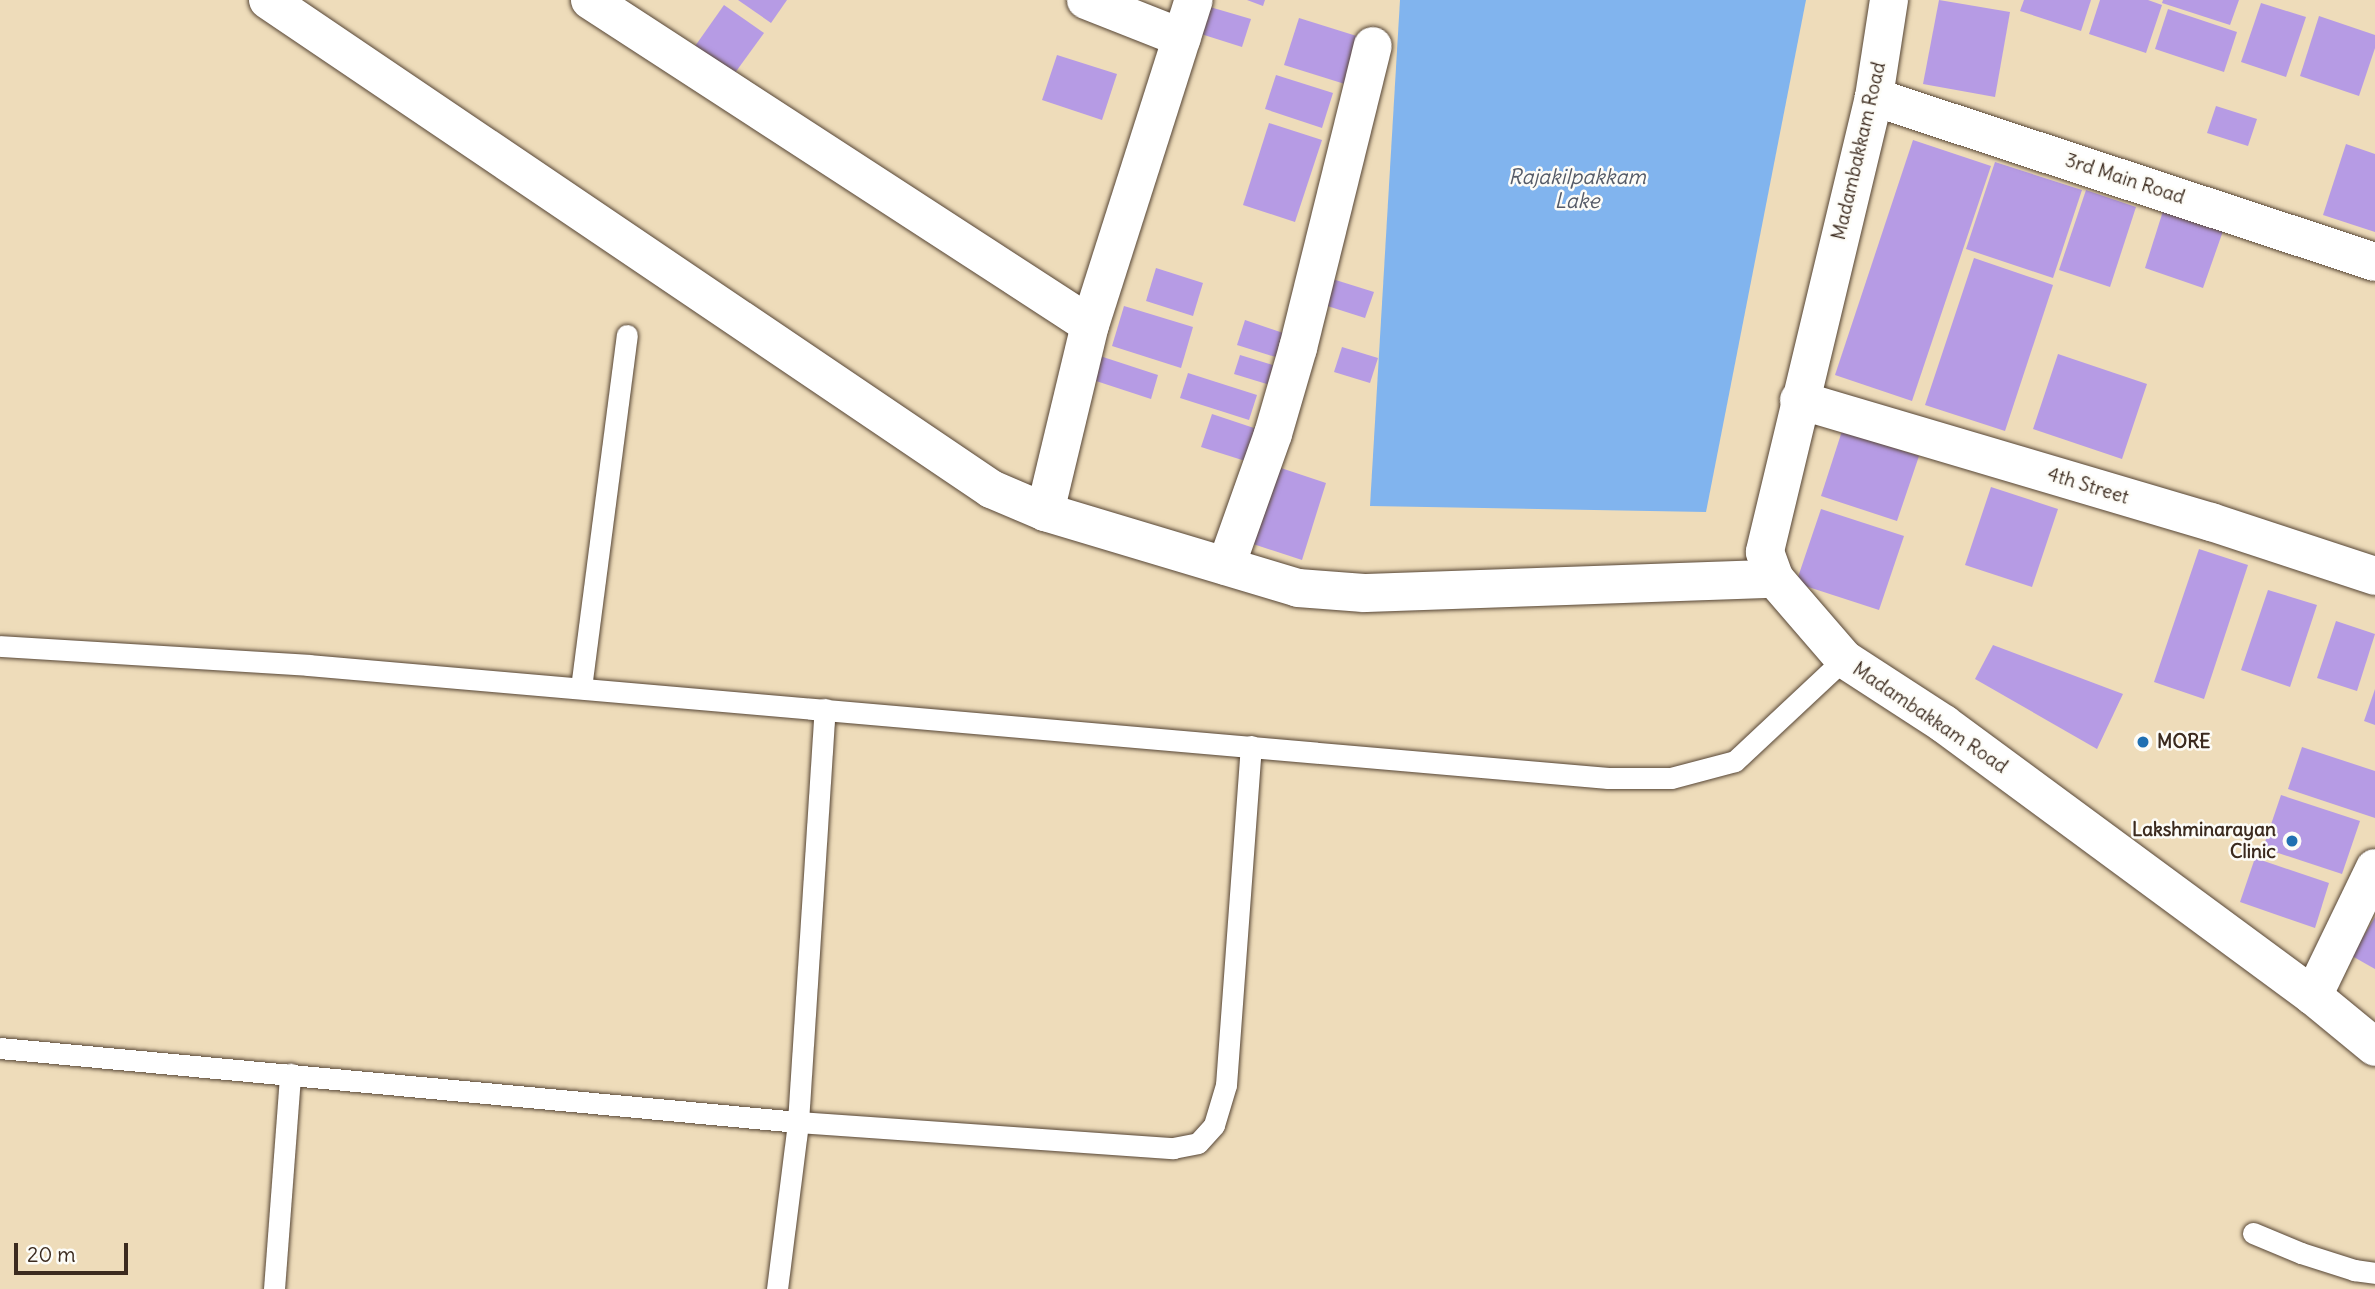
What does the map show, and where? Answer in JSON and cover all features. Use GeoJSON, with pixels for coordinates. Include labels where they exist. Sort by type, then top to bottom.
{"type":"FeatureCollection","features":[{"type":"Feature","properties":{"kind":"street"},"geometry":{"type":"LineString","coordinates":[[268,0],[991,489],[1045,512],[1298,588],[1364,593],[1775,579]]}},
{"type":"Feature","properties":{"kind":"street"},"geometry":{"type":"LineString","coordinates":[[590,0],[1090,325]]}},
{"type":"Feature","properties":{"kind":"street"},"geometry":{"type":"LineString","coordinates":[[1086,0],[1182,38]]}},
{"type":"Feature","properties":{"kind":"street"},"geometry":{"type":"LineString","coordinates":[[1045,512],[1090,325],[1194,0]]}},
{"type":"Feature","properties":{"kind":"street","name":"Madambakkam Road"},"geometry":{"type":"LineString","coordinates":[[1889,0],[1874,97],[1799,400],[1765,552],[1775,579],[1844,659],[1944,724],[2313,996],[2375,1047]]}},
{"type":"Feature","properties":{"kind":"street"},"geometry":{"type":"LineString","coordinates":[[1226,566],[1273,434],[1298,348],[1373,46]]}},
{"type":"Feature","properties":{"kind":"street","name":"3rd Main Road"},"geometry":{"type":"LineString","coordinates":[[1874,97],[2375,262]]}},
{"type":"Feature","properties":{"kind":"street","name":"4th Street"},"geometry":{"type":"LineString","coordinates":[[1799,400],[2211,522],[2375,576]]}},
{"type":"Feature","properties":{"kind":"street"},"geometry":{"type":"LineString","coordinates":[[2313,996],[2375,868]]}},
{"type":"Feature","properties":{"kind":"lane"},"geometry":{"type":"LineString","coordinates":[[581,688],[626,335]]}},
{"type":"Feature","properties":{"kind":"lane"},"geometry":{"type":"LineString","coordinates":[[0,646],[308,665],[1608,778],[1671,778],[1735,761],[1844,659]]}},
{"type":"Feature","properties":{"kind":"lane"},"geometry":{"type":"LineString","coordinates":[[777,1289],[798,1122],[825,709]]}},
{"type":"Feature","properties":{"kind":"lane"},"geometry":{"type":"LineString","coordinates":[[0,1048],[798,1122],[1173,1148],[1198,1143],[1214,1125],[1226,1085],[1251,746]]}},
{"type":"Feature","properties":{"kind":"lane"},"geometry":{"type":"LineString","coordinates":[[275,1289],[290,1073]]}},
{"type":"Feature","properties":{"kind":"lane"},"geometry":{"type":"LineString","coordinates":[[2253,1233],[2301,1253],[2354,1270],[2375,1273]]}},
{"type":"Feature","properties":{"kind":"water","name":"Rajakilpakkam Lake"},"geometry":{"type":"Polygon","coordinates":[[[1400,0],[1806,0],[1706,512],[1370,506],[1400,0]]]}},
{"type":"Feature","properties":{"kind":"building"},"geometry":{"type":"Polygon","coordinates":[[[738,0],[787,0],[771,23],[738,0]]]}},
{"type":"Feature","properties":{"kind":"building"},"geometry":{"type":"Polygon","coordinates":[[[1247,0],[1265,0],[1263,6],[1247,0]]]}},
{"type":"Feature","properties":{"kind":"building"},"geometry":{"type":"Polygon","coordinates":[[[1939,0],[2010,12],[1995,97],[1923,84],[1939,0]]]}},
{"type":"Feature","properties":{"kind":"building"},"geometry":{"type":"Polygon","coordinates":[[[2024,0],[2091,0],[2081,31],[2020,11],[2024,0]]]}},
{"type":"Feature","properties":{"kind":"building"},"geometry":{"type":"Polygon","coordinates":[[[2100,0],[2148,0],[2162,5],[2146,53],[2089,34],[2100,0]]]}},
{"type":"Feature","properties":{"kind":"building"},"geometry":{"type":"Polygon","coordinates":[[[2163,0],[2239,0],[2230,25],[2162,3],[2163,0]]]}},
{"type":"Feature","properties":{"kind":"building"},"geometry":{"type":"Polygon","coordinates":[[[2261,3],[2306,17],[2286,77],[2241,62],[2261,3]]]}},
{"type":"Feature","properties":{"kind":"building"},"geometry":{"type":"Polygon","coordinates":[[[724,5],[764,33],[732,77],[693,49],[724,5]]]}},
{"type":"Feature","properties":{"kind":"building"},"geometry":{"type":"Polygon","coordinates":[[[1210,7],[1251,19],[1242,47],[1201,34],[1210,7]]]}},
{"type":"Feature","properties":{"kind":"building"},"geometry":{"type":"Polygon","coordinates":[[[2168,9],[2237,32],[2224,72],[2155,49],[2168,9]]]}},
{"type":"Feature","properties":{"kind":"building"},"geometry":{"type":"Polygon","coordinates":[[[2319,16],[2375,35],[2375,48],[2359,96],[2300,76],[2319,16]]]}},
{"type":"Feature","properties":{"kind":"building"},"geometry":{"type":"Polygon","coordinates":[[[1299,18],[1363,38],[1348,85],[1284,65],[1299,18]]]}},
{"type":"Feature","properties":{"kind":"building"},"geometry":{"type":"Polygon","coordinates":[[[1057,55],[1117,74],[1102,120],[1042,100],[1057,55]]]}},
{"type":"Feature","properties":{"kind":"building"},"geometry":{"type":"Polygon","coordinates":[[[1276,75],[1333,93],[1322,128],[1265,109],[1276,75]]]}},
{"type":"Feature","properties":{"kind":"building"},"geometry":{"type":"Polygon","coordinates":[[[2216,106],[2257,119],[2248,146],[2207,133],[2216,106]]]}},
{"type":"Feature","properties":{"kind":"building"},"geometry":{"type":"Polygon","coordinates":[[[1269,123],[1322,140],[1295,222],[1243,205],[1269,123]]]}},
{"type":"Feature","properties":{"kind":"building"},"geometry":{"type":"Polygon","coordinates":[[[1913,140],[1991,166],[1912,401],[1835,375],[1913,140]]]}},
{"type":"Feature","properties":{"kind":"building"},"geometry":{"type":"Polygon","coordinates":[[[2346,144],[2375,154],[2375,232],[2323,215],[2346,144]]]}},
{"type":"Feature","properties":{"kind":"building"},"geometry":{"type":"Polygon","coordinates":[[[1995,162],[2082,190],[2053,278],[1966,249],[1995,162]]]}},
{"type":"Feature","properties":{"kind":"building"},"geometry":{"type":"Polygon","coordinates":[[[2086,190],[2136,207],[2110,287],[2059,270],[2086,190]]]}},
{"type":"Feature","properties":{"kind":"building"},"geometry":{"type":"Polygon","coordinates":[[[2163,211],[2223,231],[2203,288],[2145,268],[2163,211]]]}},
{"type":"Feature","properties":{"kind":"building"},"geometry":{"type":"Polygon","coordinates":[[[1974,258],[2053,285],[2005,431],[1925,405],[1974,258]]]}},
{"type":"Feature","properties":{"kind":"building"},"geometry":{"type":"Polygon","coordinates":[[[1156,268],[1203,283],[1193,316],[1146,301],[1156,268]]]}},
{"type":"Feature","properties":{"kind":"building"},"geometry":{"type":"Polygon","coordinates":[[[1326,277],[1374,292],[1365,318],[1318,303],[1326,277]]]}},
{"type":"Feature","properties":{"kind":"building"},"geometry":{"type":"Polygon","coordinates":[[[1124,306],[1193,327],[1181,368],[1112,346],[1124,306]]]}},
{"type":"Feature","properties":{"kind":"building"},"geometry":{"type":"Polygon","coordinates":[[[1245,320],[1289,335],[1282,359],[1237,345],[1245,320]]]}},
{"type":"Feature","properties":{"kind":"building"},"geometry":{"type":"Polygon","coordinates":[[[1342,347],[1378,358],[1370,383],[1334,372],[1342,347]]]}},
{"type":"Feature","properties":{"kind":"building"},"geometry":{"type":"Polygon","coordinates":[[[2058,354],[2147,384],[2122,459],[2033,429],[2058,354]]]}},
{"type":"Feature","properties":{"kind":"building"},"geometry":{"type":"Polygon","coordinates":[[[1240,355],[1276,366],[1270,385],[1234,374],[1240,355]]]}},
{"type":"Feature","properties":{"kind":"building"},"geometry":{"type":"Polygon","coordinates":[[[1100,356],[1158,375],[1151,399],[1093,380],[1100,356]]]}},
{"type":"Feature","properties":{"kind":"building"},"geometry":{"type":"Polygon","coordinates":[[[1188,373],[1257,395],[1249,420],[1180,398],[1188,373]]]}},
{"type":"Feature","properties":{"kind":"building"},"geometry":{"type":"Polygon","coordinates":[[[1212,414],[1269,433],[1258,465],[1201,447],[1212,414]]]}},
{"type":"Feature","properties":{"kind":"building"},"geometry":{"type":"Polygon","coordinates":[[[1842,431],[1919,456],[1897,521],[1821,496],[1842,431]]]}},
{"type":"Feature","properties":{"kind":"building"},"geometry":{"type":"Polygon","coordinates":[[[1275,466],[1326,483],[1302,560],[1250,543],[1275,466]]]}},
{"type":"Feature","properties":{"kind":"building"},"geometry":{"type":"Polygon","coordinates":[[[1991,487],[2058,509],[2032,587],[1965,565],[1991,487]]]}},
{"type":"Feature","properties":{"kind":"building"},"geometry":{"type":"Polygon","coordinates":[[[1821,509],[1904,536],[1879,610],[1796,583],[1821,509]]]}},
{"type":"Feature","properties":{"kind":"building"},"geometry":{"type":"Polygon","coordinates":[[[2199,549],[2248,565],[2204,699],[2154,682],[2199,549]]]}},
{"type":"Feature","properties":{"kind":"building"},"geometry":{"type":"Polygon","coordinates":[[[2268,590],[2317,605],[2290,687],[2241,670],[2268,590]]]}},
{"type":"Feature","properties":{"kind":"building"},"geometry":{"type":"Polygon","coordinates":[[[2336,621],[2375,634],[2357,691],[2317,678],[2336,621]]]}},
{"type":"Feature","properties":{"kind":"building"},"geometry":{"type":"Polygon","coordinates":[[[1993,645],[2123,694],[2097,749],[1975,679],[1993,645]]]}},
{"type":"Feature","properties":{"kind":"building"},"geometry":{"type":"Polygon","coordinates":[[[2375,689],[2375,725],[2364,721],[2375,689]]]}},
{"type":"Feature","properties":{"kind":"building"},"geometry":{"type":"Polygon","coordinates":[[[2302,747],[2375,771],[2375,818],[2288,789],[2302,747]]]}},
{"type":"Feature","properties":{"kind":"building"},"geometry":{"type":"Polygon","coordinates":[[[2281,795],[2360,821],[2342,874],[2263,848],[2281,795]]]}},
{"type":"Feature","properties":{"kind":"building"},"geometry":{"type":"Polygon","coordinates":[[[2255,858],[2329,883],[2315,928],[2240,902],[2255,858]]]}},
{"type":"Feature","properties":{"kind":"building"},"geometry":{"type":"Polygon","coordinates":[[[2375,917],[2375,969],[2352,956],[2375,917]]]}},
{"type":"Feature","properties":{"kind":"place","name":"MORE"},"geometry":{"type":"Point","coordinates":[2143,742]}},
{"type":"Feature","properties":{"kind":"place","name":"Lakshminarayan Clinic"},"geometry":{"type":"Point","coordinates":[2292,841]}}]}
